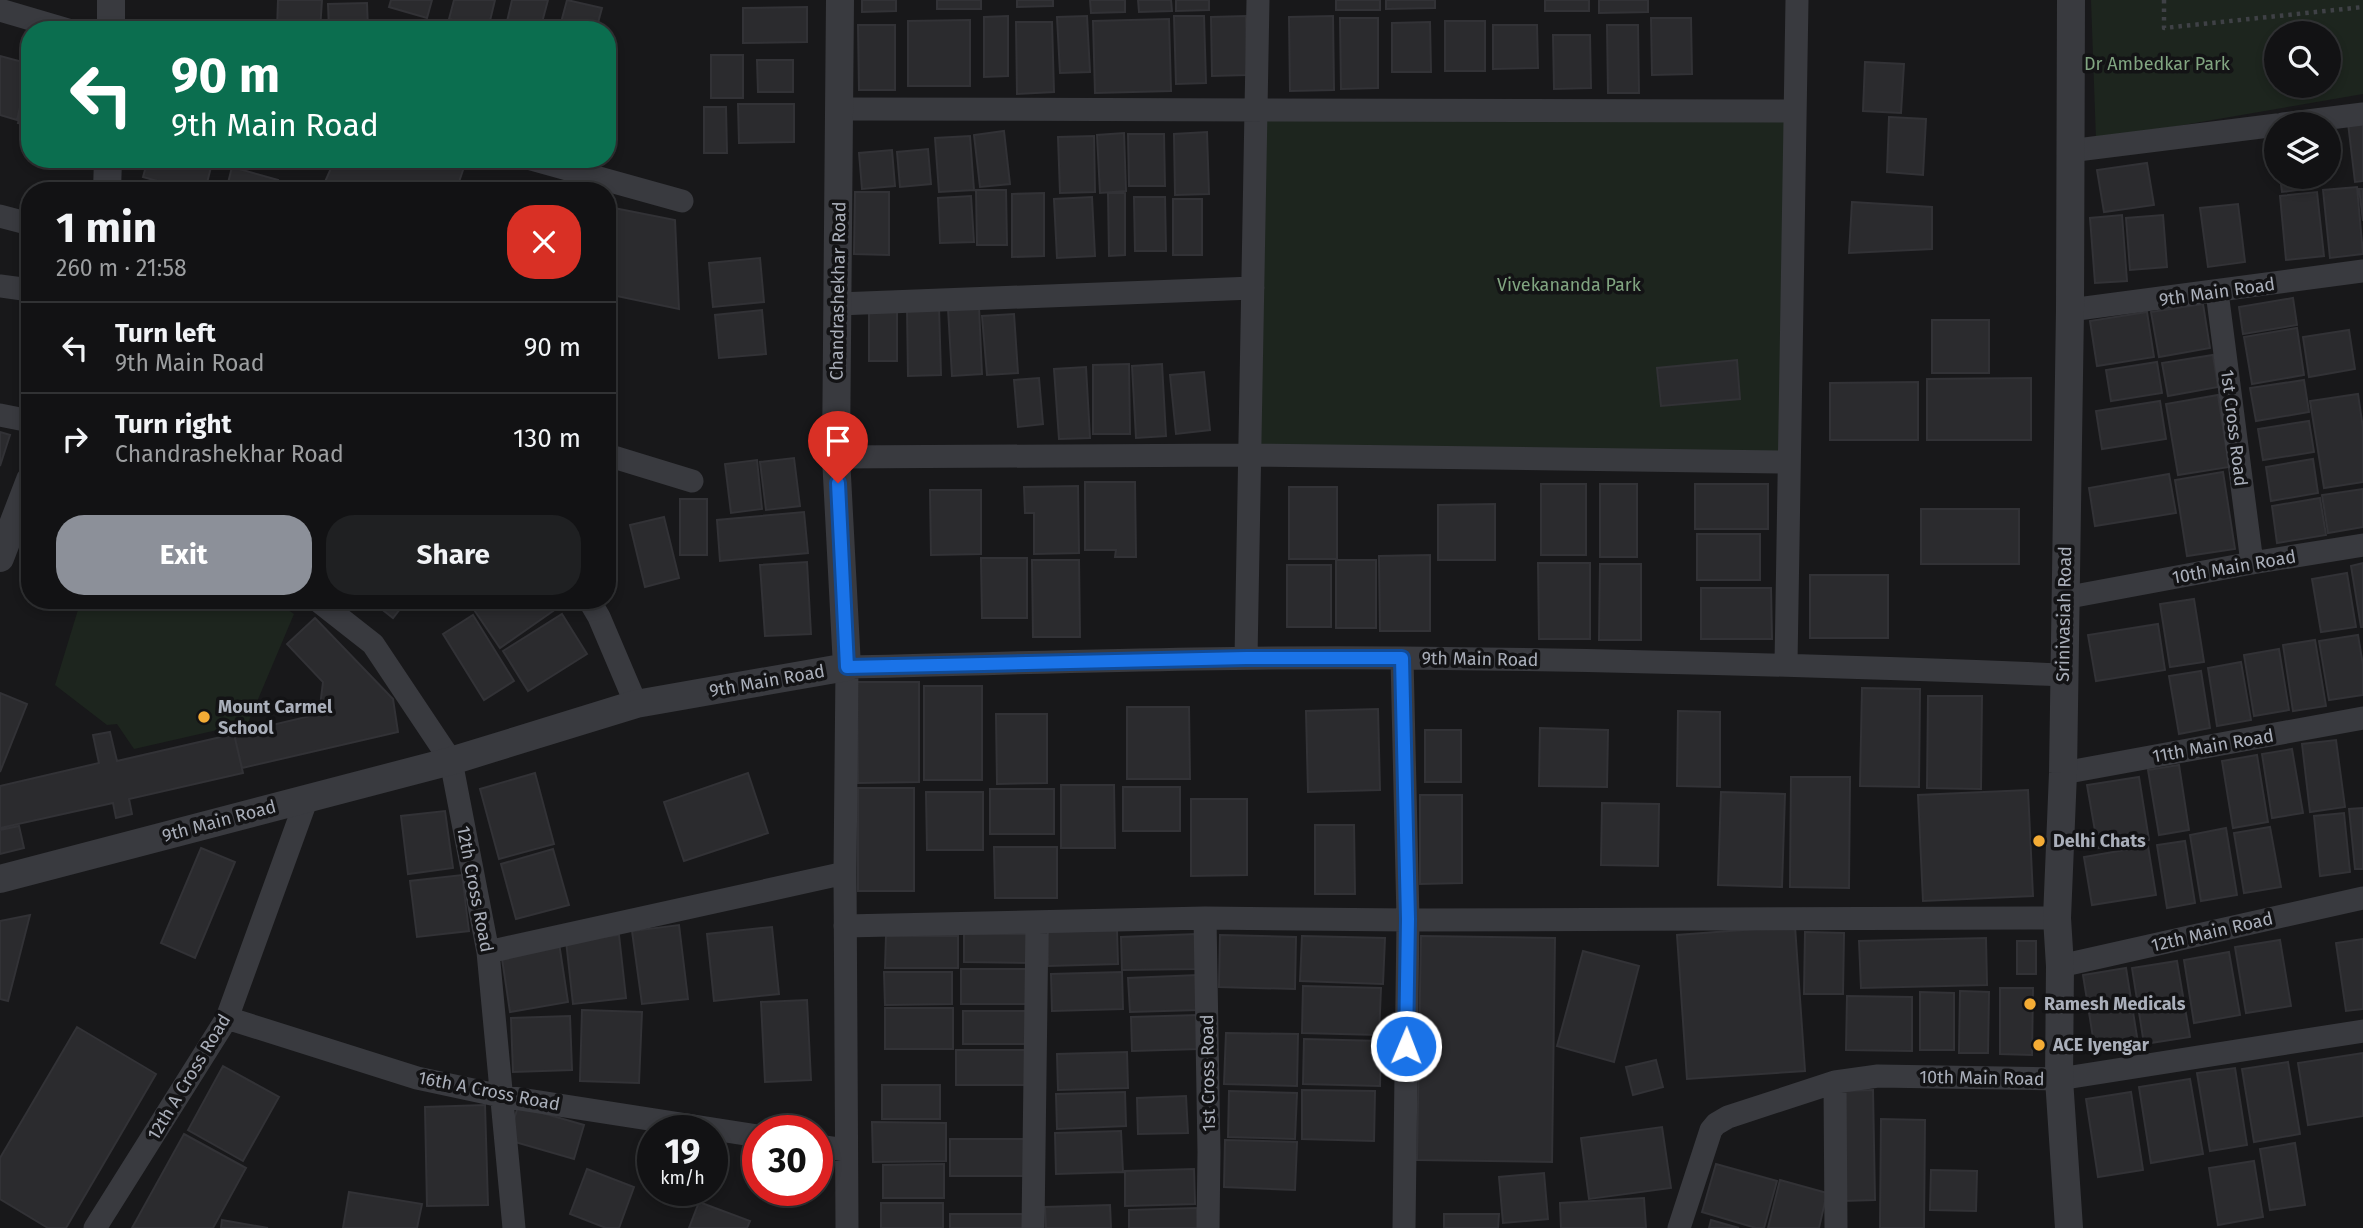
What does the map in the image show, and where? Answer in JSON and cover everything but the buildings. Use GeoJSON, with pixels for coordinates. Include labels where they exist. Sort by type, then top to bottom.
{"type":"FeatureCollection","features":[{"type":"Feature","properties":{"kind":"street"},"geometry":{"type":"LineString","coordinates":[[111,0],[111,21]]}},
{"type":"Feature","properties":{"kind":"street","name":"Chandrashekhar Road"},"geometry":{"type":"LineString","coordinates":[[840,0],[836,457],[847,667]]}},
{"type":"Feature","properties":{"kind":"street"},"geometry":{"type":"LineString","coordinates":[[1246,658],[1258,0]]}},
{"type":"Feature","properties":{"kind":"street"},"geometry":{"type":"LineString","coordinates":[[1786,664],[1797,0]]}},
{"type":"Feature","properties":{"kind":"street","name":"Srinivasiah Road"},"geometry":{"type":"LineString","coordinates":[[2069,1228],[2059,1079],[2060,966],[2057,918],[2063,773],[2070,310],[2071,0]]}},
{"type":"Feature","properties":{"kind":"street"},"geometry":{"type":"LineString","coordinates":[[0,10],[37,21]]}},
{"type":"Feature","properties":{"kind":"street"},"geometry":{"type":"LineString","coordinates":[[839,109],[1795,111]]}},
{"type":"Feature","properties":{"kind":"street"},"geometry":{"type":"LineString","coordinates":[[2341,117],[2363,114]]}},
{"type":"Feature","properties":{"kind":"street"},"geometry":{"type":"LineString","coordinates":[[2069,151],[2264,127]]}},
{"type":"Feature","properties":{"kind":"street"},"geometry":{"type":"LineString","coordinates":[[563,168],[612,182]]}},
{"type":"Feature","properties":{"kind":"street"},"geometry":{"type":"LineString","coordinates":[[616,183],[682,201]]}},
{"type":"Feature","properties":{"kind":"street"},"geometry":{"type":"LineString","coordinates":[[0,216],[21,222]]}},
{"type":"Feature","properties":{"kind":"street","name":"9th Main Road"},"geometry":{"type":"LineString","coordinates":[[2070,310],[2363,271]]}},
{"type":"Feature","properties":{"kind":"street"},"geometry":{"type":"LineString","coordinates":[[0,286],[21,289]]}},
{"type":"Feature","properties":{"kind":"street"},"geometry":{"type":"LineString","coordinates":[[838,304],[1253,288]]}},
{"type":"Feature","properties":{"kind":"street","name":"1st Cross Road"},"geometry":{"type":"LineString","coordinates":[[2217,292],[2252,563]]}},
{"type":"Feature","properties":{"kind":"street"},"geometry":{"type":"LineString","coordinates":[[0,415],[21,419]]}},
{"type":"Feature","properties":{"kind":"street"},"geometry":{"type":"LineString","coordinates":[[836,457],[1250,454],[1789,462]]}},
{"type":"Feature","properties":{"kind":"street"},"geometry":{"type":"LineString","coordinates":[[616,458],[692,481]]}},
{"type":"Feature","properties":{"kind":"street"},"geometry":{"type":"LineString","coordinates":[[0,558],[21,503]]}},
{"type":"Feature","properties":{"kind":"street","name":"10th Main Road"},"geometry":{"type":"LineString","coordinates":[[2064,598],[2363,545]]}},
{"type":"Feature","properties":{"kind":"street","name":"12th Cross Road"},"geometry":{"type":"LineString","coordinates":[[328,609],[373,644],[451,761],[488,952],[514,1228]]}},
{"type":"Feature","properties":{"kind":"street"},"geometry":{"type":"LineString","coordinates":[[594,609],[636,704]]}},
{"type":"Feature","properties":{"kind":"street","name":"9th Main Road"},"geometry":{"type":"LineString","coordinates":[[0,879],[451,761],[636,704],[847,667],[1246,658],[1402,658],[1786,664],[2063,675]]}},
{"type":"Feature","properties":{"kind":"street"},"geometry":{"type":"LineString","coordinates":[[1402,658],[1408,919],[1404,1228]]}},
{"type":"Feature","properties":{"kind":"street"},"geometry":{"type":"LineString","coordinates":[[847,667],[847,1228]]}},
{"type":"Feature","properties":{"kind":"street","name":"11th Main Road"},"geometry":{"type":"LineString","coordinates":[[2063,773],[2363,718]]}},
{"type":"Feature","properties":{"kind":"street","name":"12th A Cross Road"},"geometry":{"type":"LineString","coordinates":[[94,1228],[227,1018],[307,798]]}},
{"type":"Feature","properties":{"kind":"street"},"geometry":{"type":"LineString","coordinates":[[488,952],[845,873]]}},
{"type":"Feature","properties":{"kind":"street","name":"12th Main Road"},"geometry":{"type":"LineString","coordinates":[[2060,966],[2363,898]]}},
{"type":"Feature","properties":{"kind":"street"},"geometry":{"type":"LineString","coordinates":[[845,926],[1205,918],[2057,918]]}},
{"type":"Feature","properties":{"kind":"street","name":"1st Cross Road"},"geometry":{"type":"LineString","coordinates":[[1205,918],[1208,1228]]}},
{"type":"Feature","properties":{"kind":"street"},"geometry":{"type":"LineString","coordinates":[[1033,1228],[1037,922]]}},
{"type":"Feature","properties":{"kind":"street","name":"16th A Cross Road"},"geometry":{"type":"LineString","coordinates":[[227,1018],[417,1078],[501,1096],[742,1134]]}},
{"type":"Feature","properties":{"kind":"street","name":"10th Main Road"},"geometry":{"type":"LineString","coordinates":[[1679,1228],[1711,1130],[1716,1124],[1728,1117],[1835,1082],[1878,1076],[2059,1079],[2363,1031]]}},
{"type":"Feature","properties":{"kind":"street"},"geometry":{"type":"LineString","coordinates":[[1835,1082],[1836,1228]]}},
{"type":"Feature","properties":{"kind":"street"},"geometry":{"type":"LineString","coordinates":[[833,1148],[846,1150]]}},
{"type":"Feature","properties":{"kind":"path"},"geometry":{"type":"LineString","coordinates":[[2164,0],[2164,28],[2363,7]]}},
{"type":"Feature","properties":{"kind":"green space","name":"Dr Ambedkar Park"},"geometry":{"type":"Polygon","coordinates":[[[2091,0],[2363,0],[2363,94],[2341,98],[2341,21],[2264,21],[2264,98],[2340,98],[2096,140],[2091,0]]]}},
{"type":"Feature","properties":{"kind":"green space","name":"Vivekananda Park"},"geometry":{"type":"Polygon","coordinates":[[[1266,109],[1795,111],[1789,462],[1260,455],[1266,109]]]}},
{"type":"Feature","properties":{"kind":"green space"},"geometry":{"type":"Polygon","coordinates":[[[78,609],[287,609],[294,614],[248,723],[134,749],[117,724],[107,725],[55,685],[78,609]]]}},
{"type":"Feature","properties":{"kind":"place","name":"Mount Carmel School"},"geometry":{"type":"Point","coordinates":[204,717]}},
{"type":"Feature","properties":{"kind":"place","name":"Delhi Chats"},"geometry":{"type":"Point","coordinates":[2039,841]}},
{"type":"Feature","properties":{"kind":"place","name":"Ramesh Medicals"},"geometry":{"type":"Point","coordinates":[2030,1004]}},
{"type":"Feature","properties":{"kind":"place","name":"ACE Iyengar"},"geometry":{"type":"Point","coordinates":[2039,1045]}},
{"type":"Feature","properties":{"kind":"route"},"geometry":{"type":"LineString","coordinates":[[838,483],[847,667],[1246,658],[1402,658],[1408,919],[1406,1046]]}}]}
